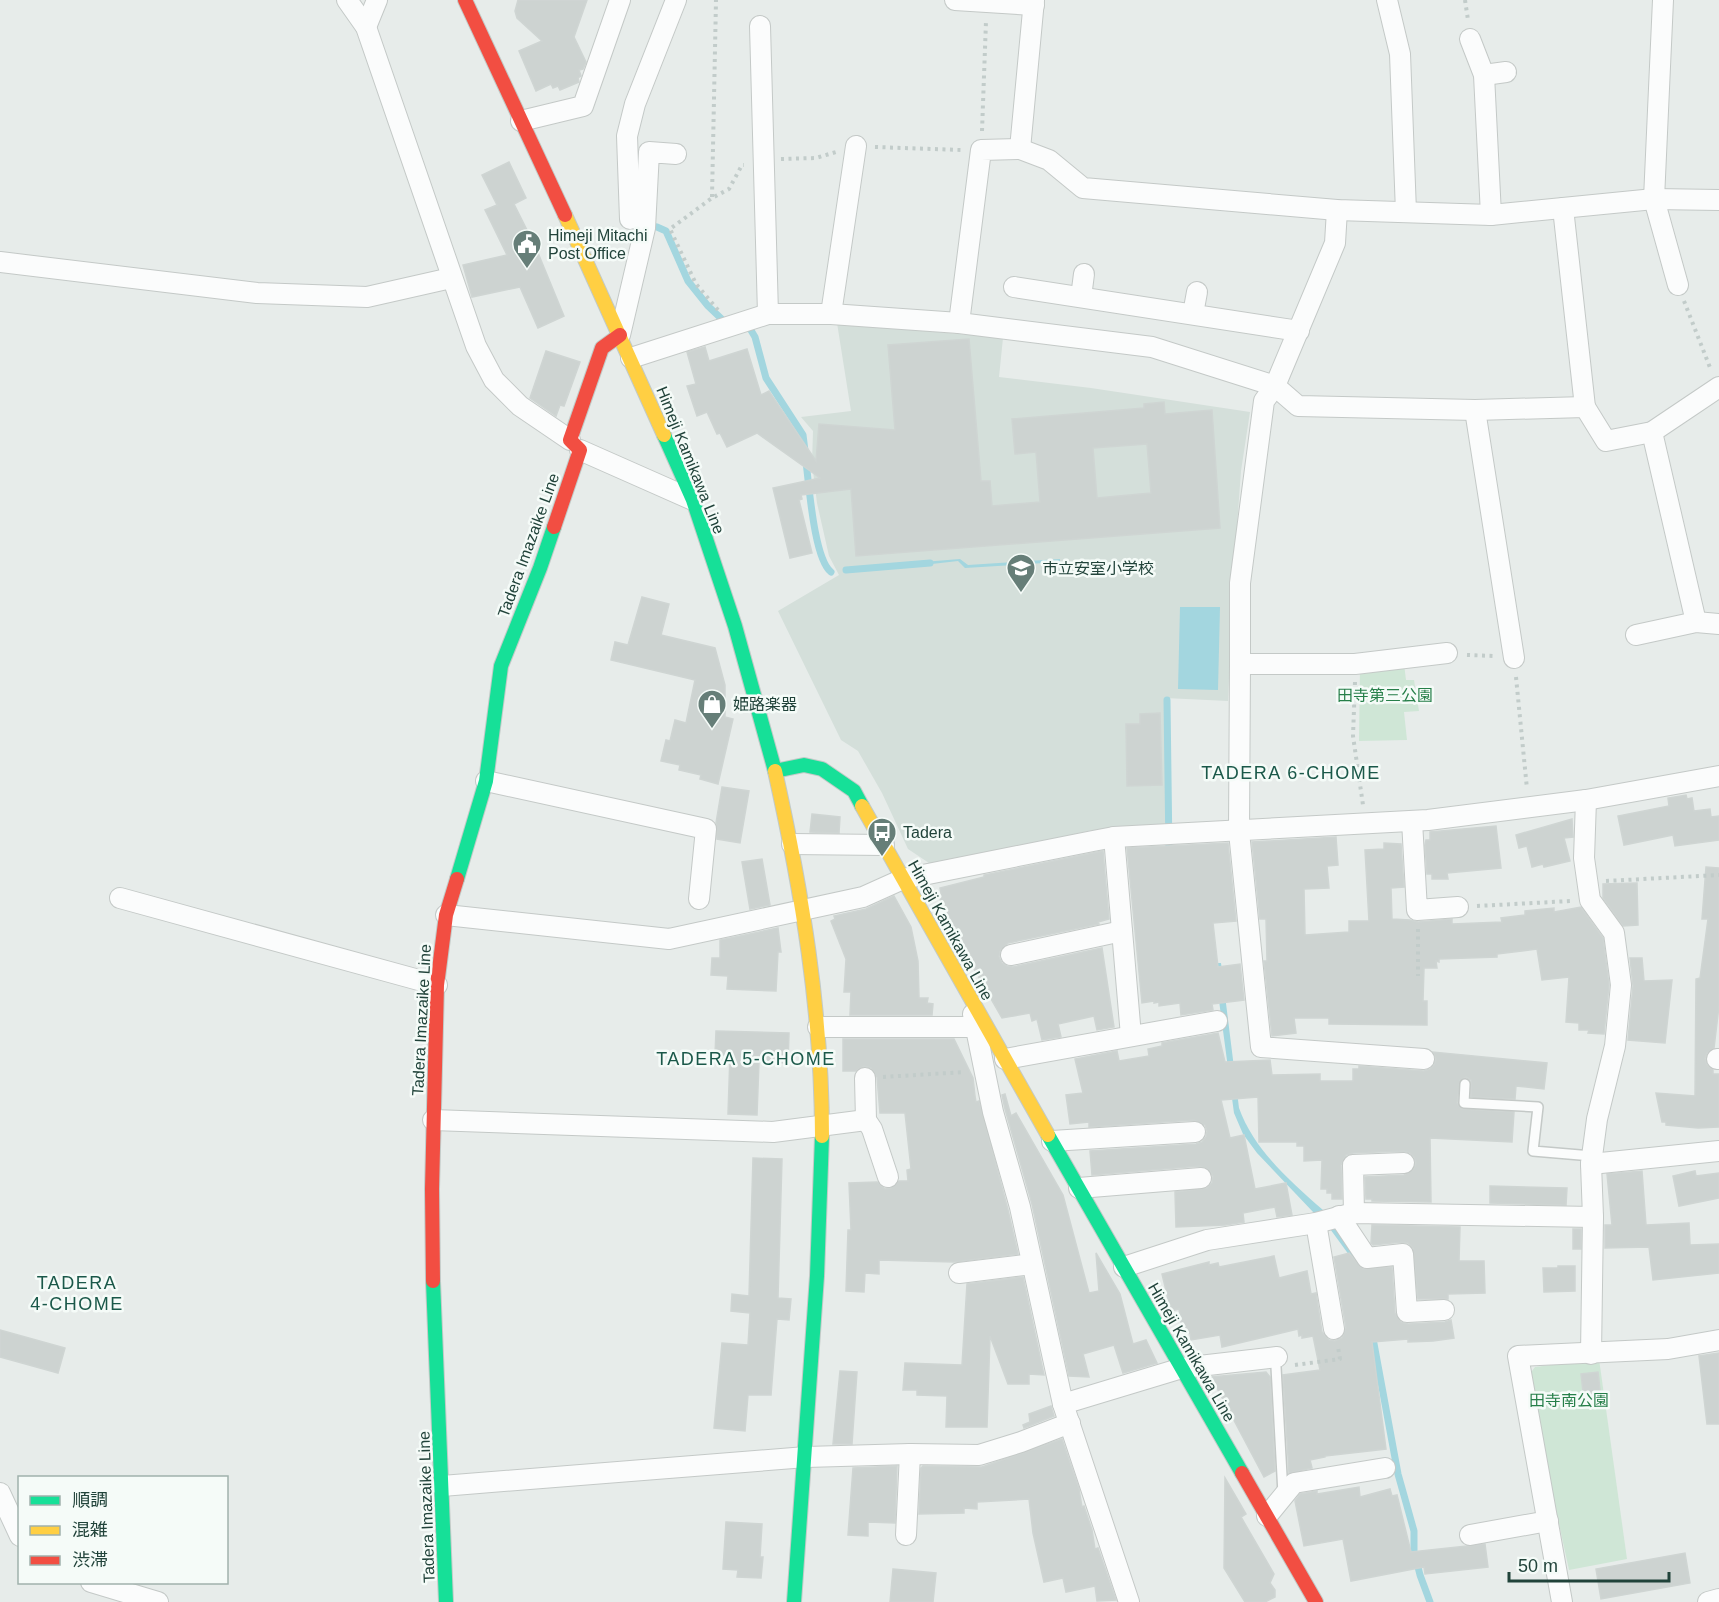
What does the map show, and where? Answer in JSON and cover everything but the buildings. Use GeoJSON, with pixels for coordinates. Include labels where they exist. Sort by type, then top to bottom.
{"type":"FeatureCollection","features":[{"type":"Feature","properties":{"kind":"main road","name":"Himeji Kamikawa Line"},"geometry":{"type":"LineString","coordinates":[[465,0],[631,358],[693,500],[735,626],[775,771],[804,765],[822,769],[854,791],[1316,1602]]}},
{"type":"Feature","properties":{"kind":"main road","name":"Tadera Imazaike Line"},"geometry":{"type":"LineString","coordinates":[[446,1602],[434,1302],[433,1120],[437,986],[446,915],[486,781],[501,666],[540,568],[603,348],[620,335]]}},
{"type":"Feature","properties":{"kind":"main road"},"geometry":{"type":"LineString","coordinates":[[775,771],[792,844],[803,910],[818,1027],[822,1126],[822,1206],[794,1602]]}},
{"type":"Feature","properties":{"kind":"street"},"geometry":{"type":"LineString","coordinates":[[347,0],[366,27],[451,278],[476,346],[494,380],[520,406],[575,445],[693,500]]}},
{"type":"Feature","properties":{"kind":"street"},"geometry":{"type":"LineString","coordinates":[[366,27],[376,0]]}},
{"type":"Feature","properties":{"kind":"street"},"geometry":{"type":"LineString","coordinates":[[521,121],[583,106],[620,0]]}},
{"type":"Feature","properties":{"kind":"street"},"geometry":{"type":"LineString","coordinates":[[630,219],[627,136],[635,104],[676,0]]}},
{"type":"Feature","properties":{"kind":"street"},"geometry":{"type":"LineString","coordinates":[[955,0],[1034,3],[1020,149]]}},
{"type":"Feature","properties":{"kind":"street"},"geometry":{"type":"LineString","coordinates":[[1387,0],[1400,54],[1406,212]]}},
{"type":"Feature","properties":{"kind":"street"},"geometry":{"type":"LineString","coordinates":[[1664,0],[1654,199],[1678,285]]}},
{"type":"Feature","properties":{"kind":"street"},"geometry":{"type":"LineString","coordinates":[[760,26],[768,314]]}},
{"type":"Feature","properties":{"kind":"street"},"geometry":{"type":"LineString","coordinates":[[1470,39],[1484,75],[1491,215]]}},
{"type":"Feature","properties":{"kind":"street"},"geometry":{"type":"LineString","coordinates":[[1484,75],[1506,72]]}},
{"type":"Feature","properties":{"kind":"street"},"geometry":{"type":"LineString","coordinates":[[831,314],[856,146]]}},
{"type":"Feature","properties":{"kind":"street"},"geometry":{"type":"LineString","coordinates":[[959,323],[981,150],[1020,149],[1049,160],[1083,188],[1337,210],[1491,215],[1654,199],[1719,200]]}},
{"type":"Feature","properties":{"kind":"street"},"geometry":{"type":"LineString","coordinates":[[620,335],[645,228],[649,152],[676,154]]}},
{"type":"Feature","properties":{"kind":"street"},"geometry":{"type":"LineString","coordinates":[[1563,208],[1585,407],[1606,441],[1652,432],[1718,387]]}},
{"type":"Feature","properties":{"kind":"street"},"geometry":{"type":"LineString","coordinates":[[1337,210],[1335,243],[1275,386],[1264,401],[1240,583],[1239,832],[1261,1047],[1424,1059]]}},
{"type":"Feature","properties":{"kind":"street"},"geometry":{"type":"LineString","coordinates":[[0,262],[257,292],[368,297],[451,278]]}},
{"type":"Feature","properties":{"kind":"street"},"geometry":{"type":"LineString","coordinates":[[1081,297],[1084,274]]}},
{"type":"Feature","properties":{"kind":"street"},"geometry":{"type":"LineString","coordinates":[[1014,287],[1299,331]]}},
{"type":"Feature","properties":{"kind":"street"},"geometry":{"type":"LineString","coordinates":[[1193,314],[1197,292]]}},
{"type":"Feature","properties":{"kind":"street"},"geometry":{"type":"LineString","coordinates":[[631,358],[768,314],[831,314],[959,323],[1152,347],[1275,386],[1298,406],[1475,410],[1585,407]]}},
{"type":"Feature","properties":{"kind":"street"},"geometry":{"type":"LineString","coordinates":[[1475,410],[1514,658]]}},
{"type":"Feature","properties":{"kind":"street"},"geometry":{"type":"LineString","coordinates":[[1652,432],[1695,621]]}},
{"type":"Feature","properties":{"kind":"street"},"geometry":{"type":"LineString","coordinates":[[1636,635],[1695,621],[1719,624]]}},
{"type":"Feature","properties":{"kind":"street"},"geometry":{"type":"LineString","coordinates":[[1240,664],[1355,664],[1447,653]]}},
{"type":"Feature","properties":{"kind":"street"},"geometry":{"type":"LineString","coordinates":[[446,915],[669,939],[863,897],[903,879],[1114,837],[1412,821],[1586,800],[1719,776]]}},
{"type":"Feature","properties":{"kind":"street"},"geometry":{"type":"LineString","coordinates":[[486,781],[706,830],[699,899]]}},
{"type":"Feature","properties":{"kind":"street"},"geometry":{"type":"LineString","coordinates":[[1586,800],[1584,858],[1589,891],[1614,933],[1621,985],[1615,1046],[1597,1119],[1591,1160],[1593,1217],[1591,1354]]}},
{"type":"Feature","properties":{"kind":"street"},"geometry":{"type":"LineString","coordinates":[[1412,821],[1417,909],[1458,907]]}},
{"type":"Feature","properties":{"kind":"street"},"geometry":{"type":"LineString","coordinates":[[1114,837],[1131,1036]]}},
{"type":"Feature","properties":{"kind":"street"},"geometry":{"type":"LineString","coordinates":[[792,844],[884,845]]}},
{"type":"Feature","properties":{"kind":"street"},"geometry":{"type":"LineString","coordinates":[[120,898],[437,986]]}},
{"type":"Feature","properties":{"kind":"street"},"geometry":{"type":"LineString","coordinates":[[1011,955],[1122,931]]}},
{"type":"Feature","properties":{"kind":"street"},"geometry":{"type":"LineString","coordinates":[[970,997],[993,1112],[1020,1207],[1063,1404],[1129,1602]]}},
{"type":"Feature","properties":{"kind":"street"},"geometry":{"type":"LineString","coordinates":[[1005,1059],[1217,1021]]}},
{"type":"Feature","properties":{"kind":"street"},"geometry":{"type":"LineString","coordinates":[[818,1027],[975,1027]]}},
{"type":"Feature","properties":{"kind":"street"},"geometry":{"type":"LineString","coordinates":[[865,1078],[866,1120],[872,1129],[888,1177]]}},
{"type":"Feature","properties":{"kind":"street"},"geometry":{"type":"LineString","coordinates":[[433,1120],[773,1132],[866,1120]]}},
{"type":"Feature","properties":{"kind":"street"},"geometry":{"type":"LineString","coordinates":[[1052,1141],[1195,1132]]}},
{"type":"Feature","properties":{"kind":"street"},"geometry":{"type":"LineString","coordinates":[[1591,1160],[1719,1151]]}},
{"type":"Feature","properties":{"kind":"street"},"geometry":{"type":"LineString","coordinates":[[1404,1163],[1353,1165],[1347,1214],[1367,1258],[1403,1254],[1407,1312],[1444,1310]]}},
{"type":"Feature","properties":{"kind":"street"},"geometry":{"type":"LineString","coordinates":[[1079,1188],[1201,1178]]}},
{"type":"Feature","properties":{"kind":"street"},"geometry":{"type":"LineString","coordinates":[[1124,1267],[1207,1240],[1316,1223],[1347,1214],[1593,1217]]}},
{"type":"Feature","properties":{"kind":"street"},"geometry":{"type":"LineString","coordinates":[[1316,1223],[1334,1329]]}},
{"type":"Feature","properties":{"kind":"street"},"geometry":{"type":"LineString","coordinates":[[959,1273],[1032,1264]]}},
{"type":"Feature","properties":{"kind":"street"},"geometry":{"type":"LineString","coordinates":[[1562,1602],[1518,1356],[1668,1349],[1719,1340]]}},
{"type":"Feature","properties":{"kind":"street"},"geometry":{"type":"LineString","coordinates":[[1063,1404],[1182,1368],[1277,1362]]}},
{"type":"Feature","properties":{"kind":"street"},"geometry":{"type":"LineString","coordinates":[[442,1486],[806,1457],[979,1455],[1070,1423]]}},
{"type":"Feature","properties":{"kind":"street"},"geometry":{"type":"LineString","coordinates":[[906,1535],[910,1454]]}},
{"type":"Feature","properties":{"kind":"street"},"geometry":{"type":"LineString","coordinates":[[1267,1516],[1294,1483],[1385,1468]]}},
{"type":"Feature","properties":{"kind":"street"},"geometry":{"type":"LineString","coordinates":[[0,1493],[18,1532]]}},
{"type":"Feature","properties":{"kind":"street"},"geometry":{"type":"LineString","coordinates":[[1470,1535],[1548,1521]]}},
{"type":"Feature","properties":{"kind":"street"},"geometry":{"type":"LineString","coordinates":[[98,1584],[158,1602]]}},
{"type":"Feature","properties":{"kind":"street"},"geometry":{"type":"LineString","coordinates":[[1708,1602],[1719,1599]]}},
{"type":"Feature","properties":{"kind":"lane"},"geometry":{"type":"LineString","coordinates":[[1466,1084],[1464,1103],[1538,1107],[1533,1150],[1591,1160]]}},
{"type":"Feature","properties":{"kind":"lane"},"geometry":{"type":"LineString","coordinates":[[1277,1362],[1284,1495]]}},
{"type":"Feature","properties":{"kind":"path"},"geometry":{"type":"LineString","coordinates":[[712,198],[716,0]]}},
{"type":"Feature","properties":{"kind":"path"},"geometry":{"type":"LineString","coordinates":[[734,325],[711,304],[696,284],[670,229],[712,198],[729,189],[742,165],[763,159],[816,158],[856,146],[981,150],[986,2]]}},
{"type":"Feature","properties":{"kind":"path"},"geometry":{"type":"LineString","coordinates":[[1678,285],[1718,387]]}},
{"type":"Feature","properties":{"kind":"path"},"geometry":{"type":"LineString","coordinates":[[1447,653],[1514,658],[1528,807]]}},
{"type":"Feature","properties":{"kind":"path"},"geometry":{"type":"LineString","coordinates":[[1355,664],[1353,736],[1366,824]]}},
{"type":"Feature","properties":{"kind":"path"},"geometry":{"type":"LineString","coordinates":[[1458,907],[1719,875]]}},
{"type":"Feature","properties":{"kind":"path"},"geometry":{"type":"LineString","coordinates":[[1417,909],[1418,976]]}},
{"type":"Feature","properties":{"kind":"path"},"geometry":{"type":"LineString","coordinates":[[865,1078],[984,1071]]}},
{"type":"Feature","properties":{"kind":"path"},"geometry":{"type":"LineString","coordinates":[[1277,1362],[1340,1359],[1334,1329]]}},
{"type":"Feature","properties":{"kind":"shaded area","name":"市立安室小学校"},"geometry":{"type":"Polygon","coordinates":[[[837,323],[1003,338],[999,377],[1091,388],[1250,412],[1241,471],[1228,701],[1165,698],[1166,827],[1093,830],[932,865],[908,849],[882,793],[858,751],[841,740],[778,611],[839,575],[829,556],[817,503],[812,463],[813,431],[801,417],[851,411],[837,323]]]}},
{"type":"Feature","properties":{"kind":"green space","name":"田寺第三公園"},"geometry":{"type":"Polygon","coordinates":[[[1404,664],[1406,680],[1414,680],[1419,711],[1404,712],[1407,740],[1359,741],[1360,667],[1404,664]]]}},
{"type":"Feature","properties":{"kind":"green space","name":"田寺南公園"},"geometry":{"type":"Polygon","coordinates":[[[1599,1359],[1627,1559],[1569,1570],[1528,1380],[1535,1367],[1599,1359]]]}},
{"type":"Feature","properties":{"kind":"water"},"geometry":{"type":"Polygon","coordinates":[[[960,559],[968,565],[1060,559],[1060,562],[965,568],[958,561],[923,565],[923,562],[960,559]]]}},
{"type":"Feature","properties":{"kind":"water"},"geometry":{"type":"Polygon","coordinates":[[[1180,607],[1220,607],[1218,690],[1178,689],[1180,607]]]}},
{"type":"Feature","properties":{"kind":"water"},"geometry":{"type":"Polygon","coordinates":[[[1214,963],[1221,963],[1239,1108],[1254,1138],[1264,1151],[1298,1188],[1323,1210],[1314,1213],[1257,1153],[1243,1134],[1234,1113],[1214,963]]]}},
{"type":"Feature","properties":{"kind":"waterway"},"geometry":{"type":"LineString","coordinates":[[657,227],[666,231],[688,281],[708,306],[728,325]]}},
{"type":"Feature","properties":{"kind":"waterway"},"geometry":{"type":"LineString","coordinates":[[745,328],[749,327],[755,337],[766,378],[803,435],[805,451]]}},
{"type":"Feature","properties":{"kind":"waterway"},"geometry":{"type":"LineString","coordinates":[[806,462],[816,537],[825,564],[831,572]]}},
{"type":"Feature","properties":{"kind":"waterway"},"geometry":{"type":"LineString","coordinates":[[846,570],[930,563]]}},
{"type":"Feature","properties":{"kind":"waterway"},"geometry":{"type":"LineString","coordinates":[[1167,700],[1169,854]]}},
{"type":"Feature","properties":{"kind":"waterway"},"geometry":{"type":"LineString","coordinates":[[1330,1223],[1357,1260],[1359,1272]]}},
{"type":"Feature","properties":{"kind":"waterway"},"geometry":{"type":"LineString","coordinates":[[1372,1333],[1398,1474],[1414,1531],[1414,1551],[1430,1602]]}},
{"type":"Feature","properties":{"kind":"traffic: fast"},"geometry":{"type":"LineString","coordinates":[[664,435],[693,500],[735,626],[775,771],[804,765],[822,769],[854,791],[862,806]]}},
{"type":"Feature","properties":{"kind":"traffic: fast"},"geometry":{"type":"LineString","coordinates":[[457,879],[486,781],[501,666],[554,527]]}},
{"type":"Feature","properties":{"kind":"traffic: fast"},"geometry":{"type":"LineString","coordinates":[[1048,1135],[1242,1473]]}},
{"type":"Feature","properties":{"kind":"traffic: fast"},"geometry":{"type":"LineString","coordinates":[[794,1602],[817,1276],[822,1136]]}},
{"type":"Feature","properties":{"kind":"traffic: fast"},"geometry":{"type":"LineString","coordinates":[[433,1281],[446,1602]]}},
{"type":"Feature","properties":{"kind":"traffic: slow"},"geometry":{"type":"LineString","coordinates":[[565,215],[664,435]]}},
{"type":"Feature","properties":{"kind":"traffic: slow"},"geometry":{"type":"LineString","coordinates":[[775,771],[794,862],[809,952],[818,1044],[822,1136]]}},
{"type":"Feature","properties":{"kind":"traffic: slow"},"geometry":{"type":"LineString","coordinates":[[862,806],[1048,1135]]}},
{"type":"Feature","properties":{"kind":"traffic: jam"},"geometry":{"type":"LineString","coordinates":[[465,0],[565,215]]}},
{"type":"Feature","properties":{"kind":"traffic: jam"},"geometry":{"type":"LineString","coordinates":[[554,527],[580,450],[570,440],[602,348],[620,335]]}},
{"type":"Feature","properties":{"kind":"traffic: jam"},"geometry":{"type":"LineString","coordinates":[[433,1281],[432,1189],[437,985],[446,915],[457,879]]}},
{"type":"Feature","properties":{"kind":"traffic: jam"},"geometry":{"type":"LineString","coordinates":[[1242,1473],[1316,1602]]}},
{"type":"Feature","properties":{"kind":"place","name":"Himeji Mitachi Post Office"},"geometry":{"type":"Point","coordinates":[527,270]}},
{"type":"Feature","properties":{"kind":"place","name":"市立安室小学校"},"geometry":{"type":"Point","coordinates":[1021,594]}},
{"type":"Feature","properties":{"kind":"place","name":"姫路楽器"},"geometry":{"type":"Point","coordinates":[712,730]}},
{"type":"Feature","properties":{"kind":"place","name":"Tadera"},"geometry":{"type":"Point","coordinates":[882,858]}},
{"type":"Feature","properties":{"kind":"district","name":"TADERA 6-CHOME"},"geometry":{"type":"Point","coordinates":[1291,773]}},
{"type":"Feature","properties":{"kind":"district","name":"TADERA 5-CHOME"},"geometry":{"type":"Point","coordinates":[746,1059]}},
{"type":"Feature","properties":{"kind":"district","name":"TADERA 4-CHOME"},"geometry":{"type":"Point","coordinates":[77,1293]}}]}
